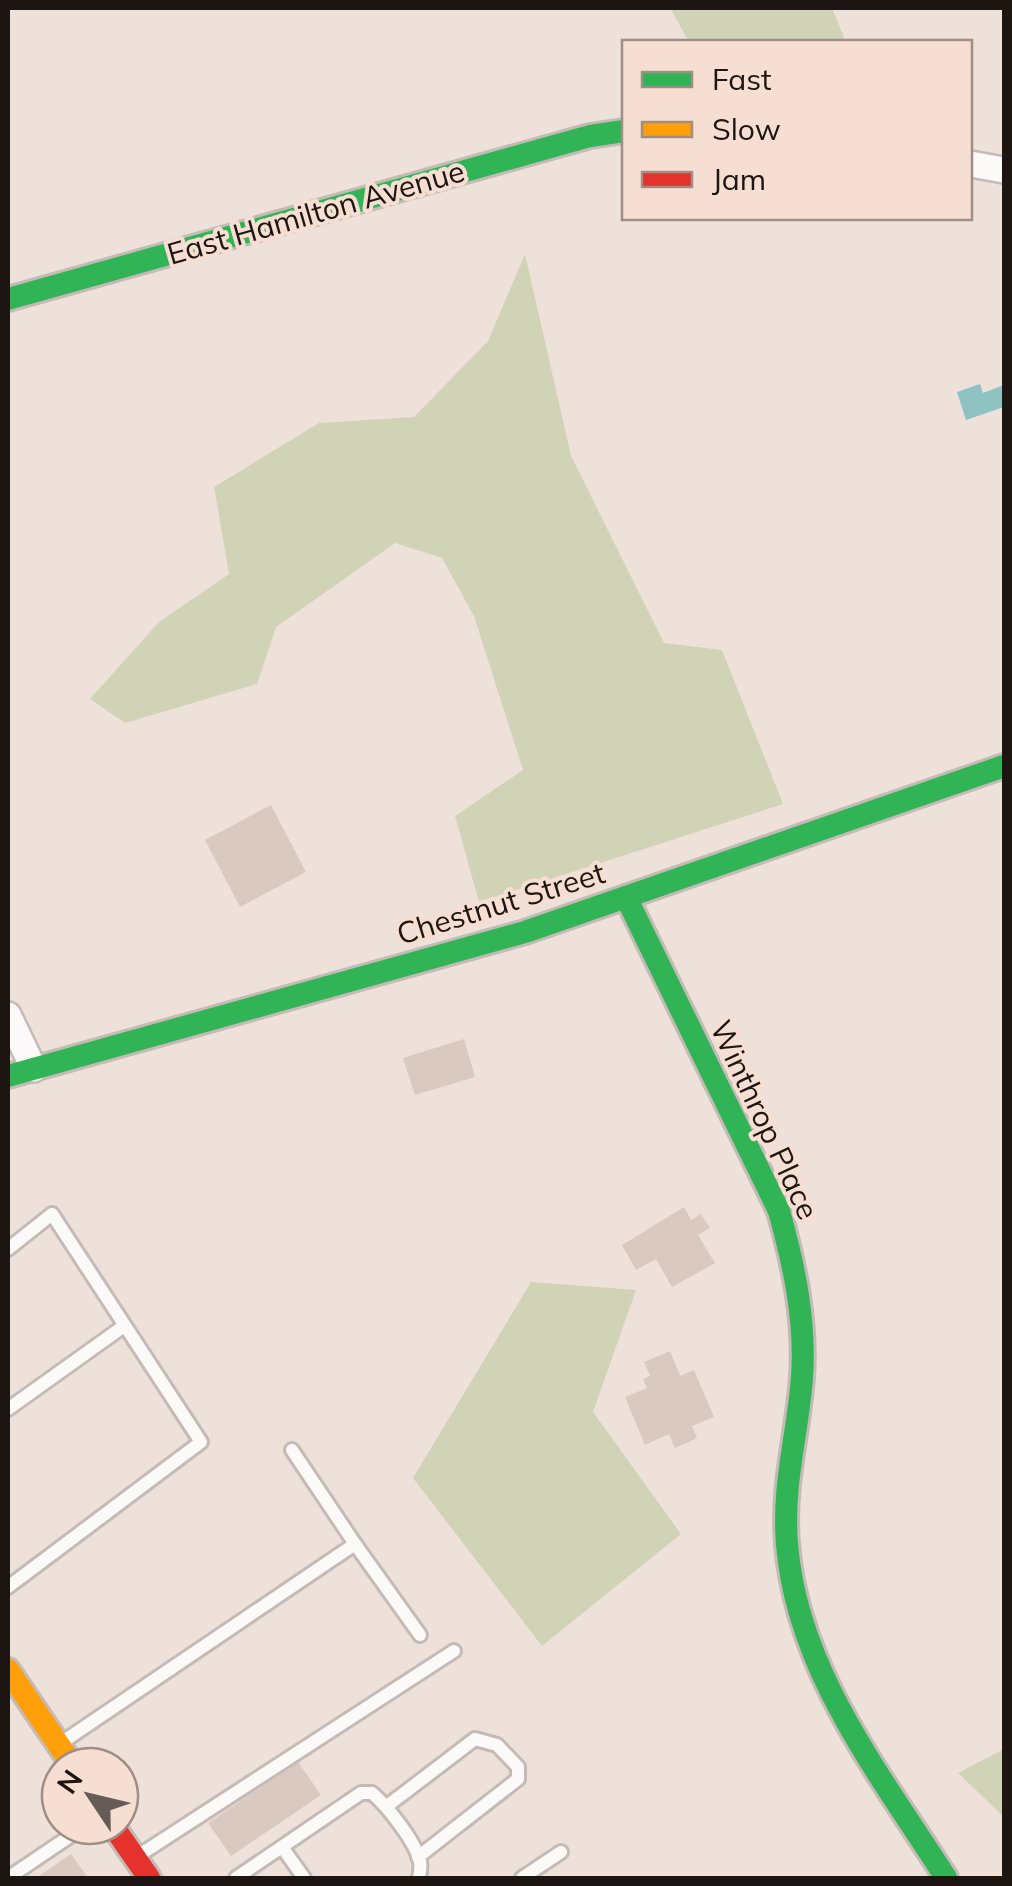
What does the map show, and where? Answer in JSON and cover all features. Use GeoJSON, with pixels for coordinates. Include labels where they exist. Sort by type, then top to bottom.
{"type":"FeatureCollection","features":[{"type":"Feature","properties":{"kind":"street","name":"East Hamilton Avenue"},"geometry":{"type":"LineString","coordinates":[[8,299],[590,136],[622,131]]}},
{"type":"Feature","properties":{"kind":"street"},"geometry":{"type":"LineString","coordinates":[[972,164],[1004,170]]}},
{"type":"Feature","properties":{"kind":"street","name":"Chestnut Street"},"geometry":{"type":"LineString","coordinates":[[8,1076],[525,932],[1004,766]]}},
{"type":"Feature","properties":{"kind":"street","name":"Winthrop Place"},"geometry":{"type":"LineString","coordinates":[[626,897],[778,1211],[794,1266],[802,1315],[803,1364],[787,1479],[785,1531],[790,1583],[803,1633],[842,1715],[946,1878]]}},
{"type":"Feature","properties":{"kind":"street"},"geometry":{"type":"LineString","coordinates":[[8,1015],[34,1069]]}},
{"type":"Feature","properties":{"kind":"street"},"geometry":{"type":"LineString","coordinates":[[8,1670],[58,1745]]}},
{"type":"Feature","properties":{"kind":"street"},"geometry":{"type":"LineString","coordinates":[[127,1846],[149,1878]]}},
{"type":"Feature","properties":{"kind":"lane"},"geometry":{"type":"LineString","coordinates":[[8,1249],[52,1214],[201,1442],[8,1587]]}},
{"type":"Feature","properties":{"kind":"lane"},"geometry":{"type":"LineString","coordinates":[[8,1409],[124,1326]]}},
{"type":"Feature","properties":{"kind":"lane"},"geometry":{"type":"LineString","coordinates":[[292,1450],[420,1634]]}},
{"type":"Feature","properties":{"kind":"lane"},"geometry":{"type":"LineString","coordinates":[[58,1745],[355,1544]]}},
{"type":"Feature","properties":{"kind":"lane"},"geometry":{"type":"LineString","coordinates":[[135,1858],[454,1651]]}},
{"type":"Feature","properties":{"kind":"lane"},"geometry":{"type":"LineString","coordinates":[[387,1806],[475,1739],[497,1746],[518,1766],[518,1779],[418,1857]]}},
{"type":"Feature","properties":{"kind":"lane"},"geometry":{"type":"LineString","coordinates":[[236,1878],[360,1794],[372,1793],[387,1806],[418,1857],[419,1878]]}},
{"type":"Feature","properties":{"kind":"lane"},"geometry":{"type":"LineString","coordinates":[[8,1878],[55,1846]]}},
{"type":"Feature","properties":{"kind":"lane"},"geometry":{"type":"LineString","coordinates":[[282,1847],[304,1878]]}},
{"type":"Feature","properties":{"kind":"lane"},"geometry":{"type":"LineString","coordinates":[[522,1878],[561,1852]]}},
{"type":"Feature","properties":{"kind":"green space"},"geometry":{"type":"Polygon","coordinates":[[[670,8],[832,8],[845,40],[688,40],[670,8]]]}},
{"type":"Feature","properties":{"kind":"green space"},"geometry":{"type":"Polygon","coordinates":[[[525,254],[571,456],[664,643],[722,650],[783,804],[479,902],[455,816],[523,770],[474,616],[442,558],[395,543],[276,627],[257,684],[125,723],[90,699],[159,622],[229,574],[214,487],[319,423],[414,417],[488,341],[525,254]]]}},
{"type":"Feature","properties":{"kind":"green space"},"geometry":{"type":"Polygon","coordinates":[[[531,1282],[636,1290],[593,1412],[681,1534],[542,1646],[413,1478],[531,1282]]]}},
{"type":"Feature","properties":{"kind":"green space"},"geometry":{"type":"Polygon","coordinates":[[[1004,1749],[1004,1817],[958,1773],[1004,1749]]]}},
{"type":"Feature","properties":{"kind":"water"},"geometry":{"type":"Polygon","coordinates":[[[980,384],[983,393],[1004,385],[1004,407],[966,420],[957,392],[980,384]]]}},
{"type":"Feature","properties":{"kind":"building"},"geometry":{"type":"Polygon","coordinates":[[[271,805],[306,872],[240,907],[205,840],[271,805]]]}},
{"type":"Feature","properties":{"kind":"building"},"geometry":{"type":"Polygon","coordinates":[[[464,1039],[475,1077],[415,1095],[403,1058],[464,1039]]]}},
{"type":"Feature","properties":{"kind":"building"},"geometry":{"type":"Polygon","coordinates":[[[684,1207],[691,1220],[701,1214],[710,1228],[698,1235],[715,1263],[672,1287],[656,1259],[636,1270],[622,1245],[684,1207]]]}},
{"type":"Feature","properties":{"kind":"building"},"geometry":{"type":"Polygon","coordinates":[[[670,1351],[680,1376],[694,1370],[714,1417],[692,1426],[697,1438],[675,1448],[669,1434],[645,1445],[625,1397],[647,1388],[643,1379],[650,1376],[644,1362],[670,1351]]]}},
{"type":"Feature","properties":{"kind":"building"},"geometry":{"type":"Polygon","coordinates":[[[298,1762],[321,1795],[231,1856],[208,1823],[298,1762]]]}},
{"type":"Feature","properties":{"kind":"building"},"geometry":{"type":"Polygon","coordinates":[[[71,1854],[88,1878],[36,1878],[71,1854]]]}},
{"type":"Feature","properties":{"kind":"traffic: fast"},"geometry":{"type":"LineString","coordinates":[[8,299],[590,136],[622,131]]}},
{"type":"Feature","properties":{"kind":"traffic: fast"},"geometry":{"type":"LineString","coordinates":[[8,1076],[525,932],[1004,766]]}},
{"type":"Feature","properties":{"kind":"traffic: fast"},"geometry":{"type":"LineString","coordinates":[[626,897],[779,1211],[798,1293],[803,1356],[786,1522],[794,1591],[807,1635],[846,1720],[946,1878]]}},
{"type":"Feature","properties":{"kind":"traffic: slow"},"geometry":{"type":"LineString","coordinates":[[8,1670],[59,1746]]}},
{"type":"Feature","properties":{"kind":"traffic: jam"},"geometry":{"type":"LineString","coordinates":[[127,1846],[149,1878]]}}]}
